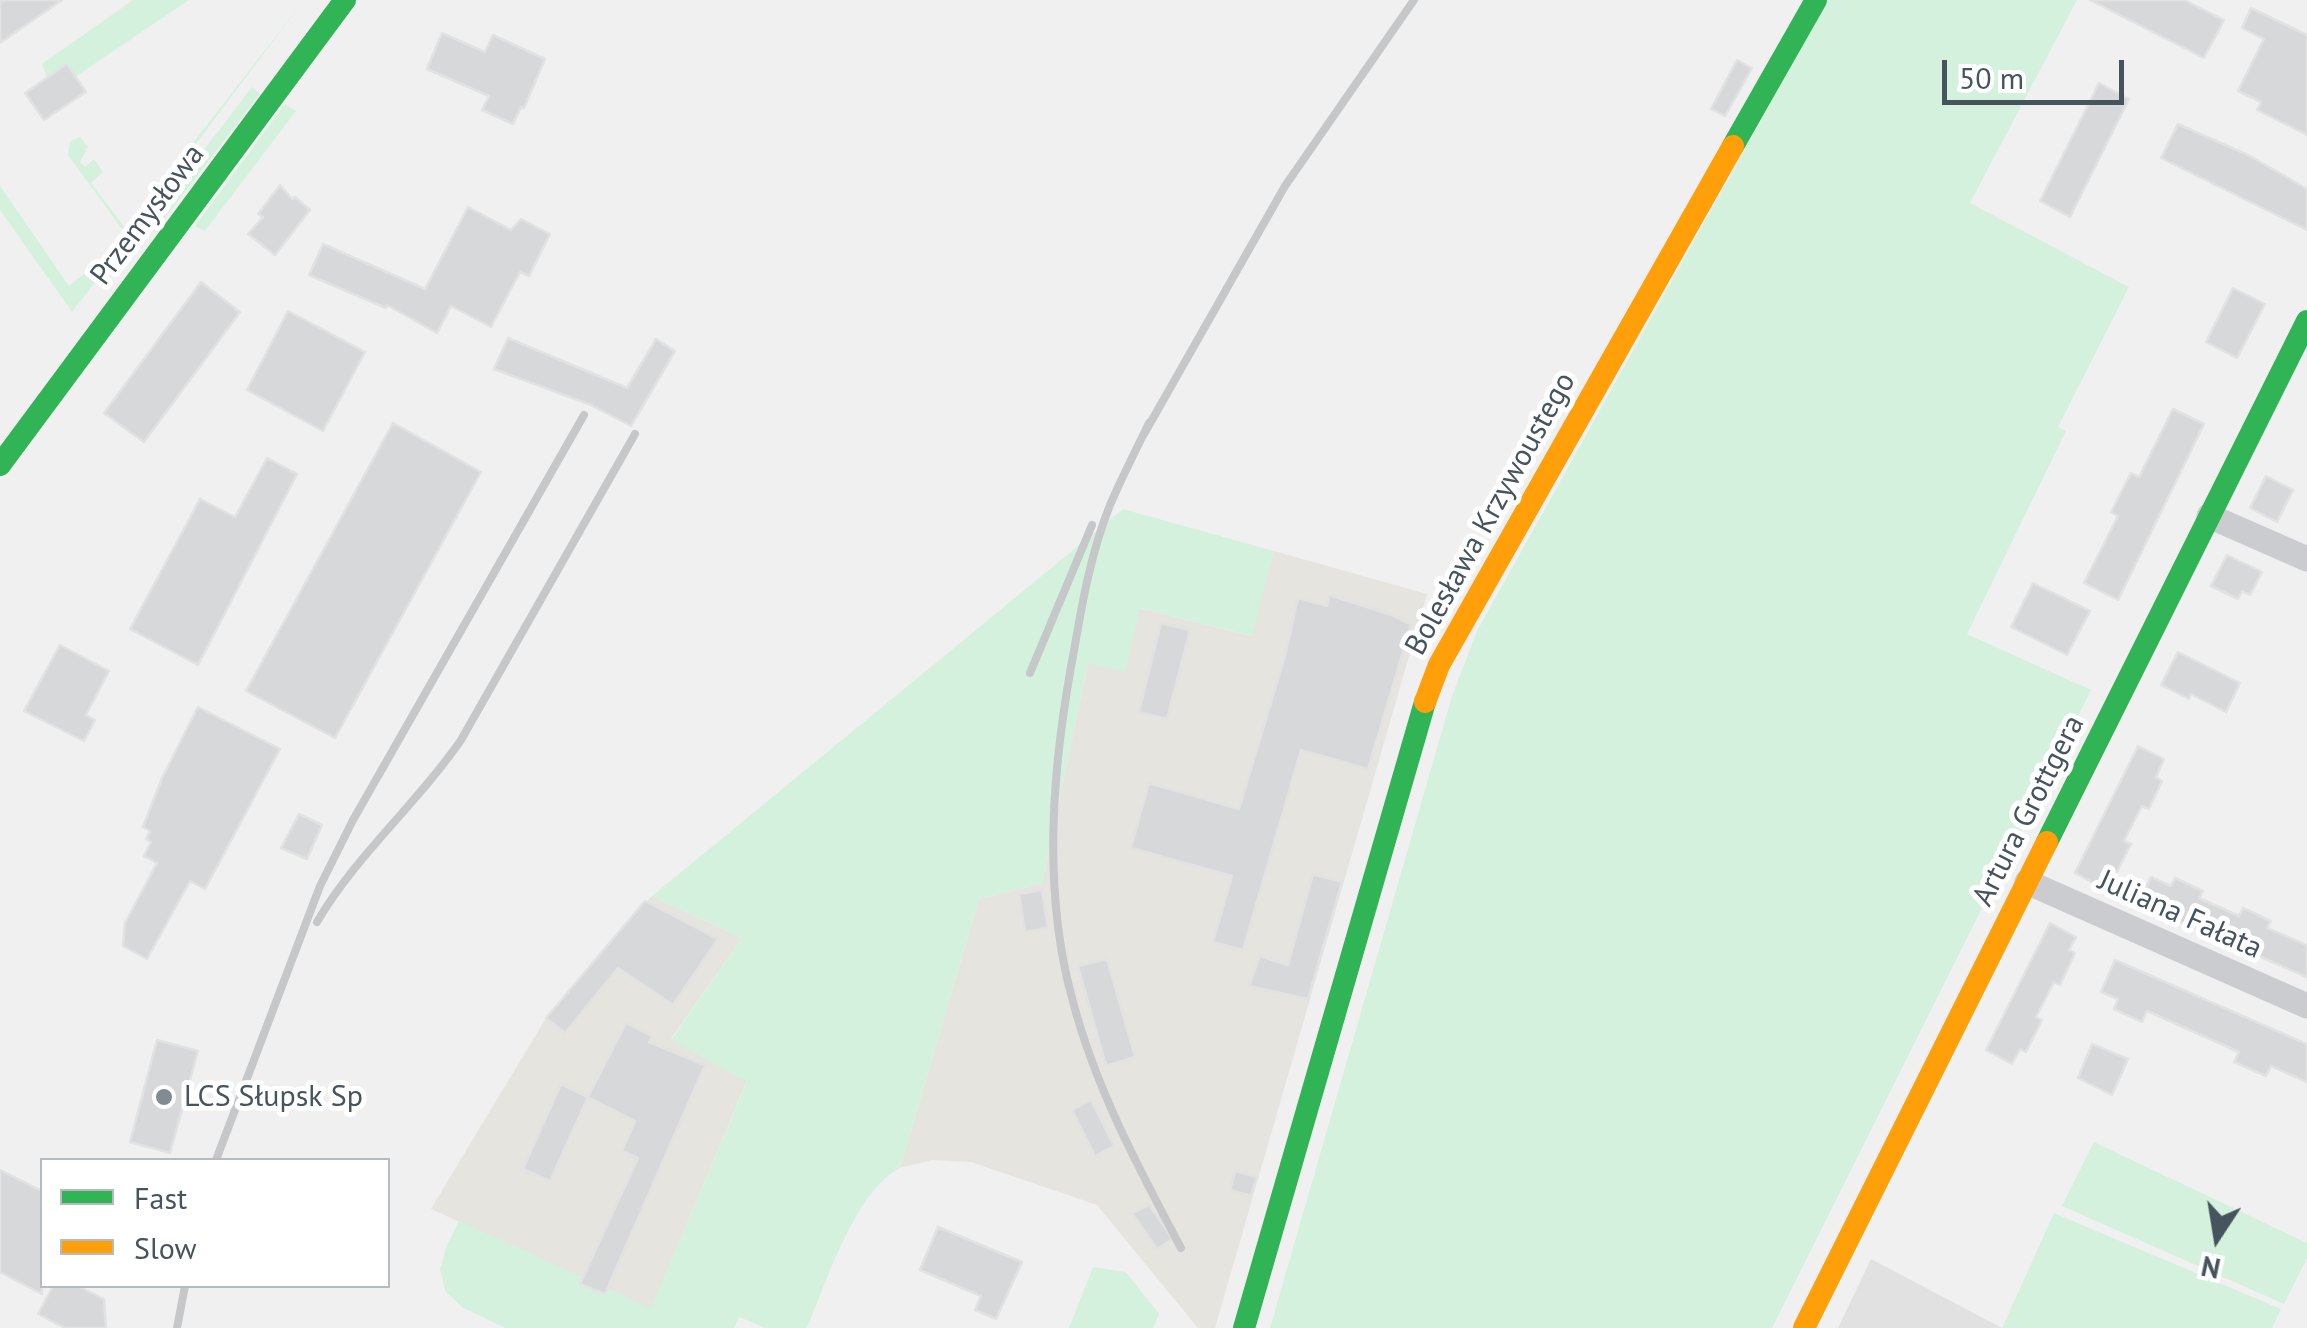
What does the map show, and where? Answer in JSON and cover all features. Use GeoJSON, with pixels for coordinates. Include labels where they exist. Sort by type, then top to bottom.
{"type":"FeatureCollection","features":[{"type":"Feature","properties":{"kind":"street","name":"Przemysłowa"},"geometry":{"type":"LineString","coordinates":[[0,465],[345,0]]}},
{"type":"Feature","properties":{"kind":"street","name":"Bolesława Krzywoustego"},"geometry":{"type":"LineString","coordinates":[[1244,1328],[1439,665],[1816,0]]}},
{"type":"Feature","properties":{"kind":"street","name":"Artura Grottgera"},"geometry":{"type":"LineString","coordinates":[[1804,1328],[2307,320]]}},
{"type":"Feature","properties":{"kind":"street"},"geometry":{"type":"LineString","coordinates":[[2209,516],[2307,559]]}},
{"type":"Feature","properties":{"kind":"street","name":"Juliana Fałata"},"geometry":{"type":"LineString","coordinates":[[2026,882],[2307,1006]]}},
{"type":"Feature","properties":{"kind":"shaded area"},"geometry":{"type":"Polygon","coordinates":[[[1274,551],[1427,594],[1215,1328],[1198,1328],[1097,1205],[971,1162],[932,1160],[900,1168],[979,899],[1042,883],[1088,663],[1140,608],[1251,636],[1274,551]]]}},
{"type":"Feature","properties":{"kind":"shaded area"},"geometry":{"type":"Polygon","coordinates":[[[652,896],[742,938],[671,1039],[747,1081],[651,1309],[431,1209],[546,1018],[652,896]]]}},
{"type":"Feature","properties":{"kind":"shaded area"},"geometry":{"type":"Polygon","coordinates":[[[1871,1259],[2002,1328],[1838,1328],[1871,1259]]]}},
{"type":"Feature","properties":{"kind":"green space"},"geometry":{"type":"Polygon","coordinates":[[[133,0],[189,0],[75,77],[47,78],[42,64],[133,0]]]}},
{"type":"Feature","properties":{"kind":"green space"},"geometry":{"type":"Polygon","coordinates":[[[304,0],[128,234],[124,232],[68,155],[70,141],[80,137],[88,147],[80,162],[85,167],[94,159],[103,172],[91,183],[126,229],[304,0]]]}},
{"type":"Feature","properties":{"kind":"green space"},"geometry":{"type":"Polygon","coordinates":[[[1828,0],[2077,0],[1970,203],[2129,287],[2058,427],[2066,431],[1967,634],[2091,690],[1772,1328],[1270,1328],[1452,696],[1477,631],[1828,0]]]}},
{"type":"Feature","properties":{"kind":"green space"},"geometry":{"type":"Polygon","coordinates":[[[252,87],[260,94],[154,232],[137,237],[252,87]]]}},
{"type":"Feature","properties":{"kind":"green space"},"geometry":{"type":"Polygon","coordinates":[[[285,104],[296,111],[205,231],[195,226],[285,104]]]}},
{"type":"Feature","properties":{"kind":"green space"},"geometry":{"type":"Polygon","coordinates":[[[0,186],[69,286],[101,260],[106,268],[72,312],[0,210],[0,186]]]}},
{"type":"Feature","properties":{"kind":"green space"},"geometry":{"type":"Polygon","coordinates":[[[1123,509],[1274,551],[1252,636],[1140,608],[1125,672],[1088,663],[1042,883],[979,899],[900,1168],[869,1196],[856,1216],[807,1328],[765,1328],[739,1317],[734,1328],[505,1328],[462,1307],[445,1291],[440,1269],[459,1221],[651,1308],[747,1082],[671,1040],[742,938],[652,896],[1123,509]]]}},
{"type":"Feature","properties":{"kind":"green space"},"geometry":{"type":"Polygon","coordinates":[[[2094,1142],[2307,1243],[2307,1258],[2284,1304],[2062,1206],[2094,1142]]]}},
{"type":"Feature","properties":{"kind":"green space"},"geometry":{"type":"Polygon","coordinates":[[[2054,1213],[2281,1309],[2272,1328],[2002,1328],[2054,1213]]]}},
{"type":"Feature","properties":{"kind":"green space"},"geometry":{"type":"Polygon","coordinates":[[[1093,1267],[1126,1272],[1159,1314],[1153,1328],[1069,1328],[1093,1267]]]}},
{"type":"Feature","properties":{"kind":"building"},"geometry":{"type":"Polygon","coordinates":[[[0,0],[62,0],[0,43],[0,0]]]}},
{"type":"Feature","properties":{"kind":"building"},"geometry":{"type":"Polygon","coordinates":[[[2090,0],[2184,0],[2224,20],[2204,58],[2090,0]]]}},
{"type":"Feature","properties":{"kind":"building"},"geometry":{"type":"Polygon","coordinates":[[[2251,8],[2307,35],[2307,135],[2257,110],[2261,102],[2238,91],[2264,39],[2242,28],[2251,8]]]}},
{"type":"Feature","properties":{"kind":"building"},"geometry":{"type":"Polygon","coordinates":[[[442,33],[485,52],[493,35],[545,59],[513,124],[482,110],[489,96],[427,69],[442,33]]]}},
{"type":"Feature","properties":{"kind":"building"},"geometry":{"type":"Polygon","coordinates":[[[1737,60],[1752,68],[1725,116],[1711,109],[1737,60]]]}},
{"type":"Feature","properties":{"kind":"building"},"geometry":{"type":"Polygon","coordinates":[[[67,64],[86,92],[44,120],[25,93],[67,64]]]}},
{"type":"Feature","properties":{"kind":"building"},"geometry":{"type":"Polygon","coordinates":[[[2099,83],[2129,99],[2070,217],[2040,201],[2099,83]]]}},
{"type":"Feature","properties":{"kind":"building"},"geometry":{"type":"Polygon","coordinates":[[[2178,124],[2250,156],[2307,189],[2307,230],[2161,158],[2178,124]]]}},
{"type":"Feature","properties":{"kind":"building"},"geometry":{"type":"Polygon","coordinates":[[[280,185],[292,199],[295,197],[310,210],[275,255],[248,234],[263,217],[258,214],[280,185]]]}},
{"type":"Feature","properties":{"kind":"building"},"geometry":{"type":"Polygon","coordinates":[[[468,207],[511,230],[521,219],[550,234],[529,276],[520,272],[491,327],[451,306],[437,333],[387,305],[386,308],[309,275],[323,244],[425,289],[468,207]]]}},
{"type":"Feature","properties":{"kind":"building"},"geometry":{"type":"Polygon","coordinates":[[[201,282],[240,312],[144,442],[104,413],[201,282]]]}},
{"type":"Feature","properties":{"kind":"building"},"geometry":{"type":"Polygon","coordinates":[[[2233,288],[2265,304],[2237,358],[2206,342],[2233,288]]]}},
{"type":"Feature","properties":{"kind":"building"},"geometry":{"type":"Polygon","coordinates":[[[288,311],[365,352],[323,431],[247,390],[288,311]]]}},
{"type":"Feature","properties":{"kind":"building"},"geometry":{"type":"Polygon","coordinates":[[[508,338],[627,388],[656,339],[675,351],[631,426],[591,405],[494,369],[508,338]]]}},
{"type":"Feature","properties":{"kind":"building"},"geometry":{"type":"Polygon","coordinates":[[[2173,409],[2204,424],[2118,600],[2084,583],[2118,516],[2111,512],[2131,473],[2139,477],[2173,409]]]}},
{"type":"Feature","properties":{"kind":"building"},"geometry":{"type":"Polygon","coordinates":[[[393,423],[481,472],[335,738],[246,691],[393,423]]]}},
{"type":"Feature","properties":{"kind":"building"},"geometry":{"type":"Polygon","coordinates":[[[267,458],[297,474],[198,665],[130,629],[200,499],[235,517],[267,458]]]}},
{"type":"Feature","properties":{"kind":"building"},"geometry":{"type":"Polygon","coordinates":[[[2266,476],[2293,490],[2277,522],[2250,508],[2266,476]]]}},
{"type":"Feature","properties":{"kind":"building"},"geometry":{"type":"Polygon","coordinates":[[[2227,555],[2262,572],[2250,595],[2242,591],[2238,599],[2211,586],[2227,555]]]}},
{"type":"Feature","properties":{"kind":"building"},"geometry":{"type":"Polygon","coordinates":[[[2033,583],[2090,611],[2067,655],[2011,627],[2033,583]]]}},
{"type":"Feature","properties":{"kind":"building"},"geometry":{"type":"Polygon","coordinates":[[[1329,595],[1411,625],[1368,769],[1301,750],[1243,950],[1213,942],[1232,876],[1131,848],[1149,783],[1239,809],[1285,656],[1298,598],[1327,606],[1329,595]]]}},
{"type":"Feature","properties":{"kind":"building"},"geometry":{"type":"Polygon","coordinates":[[[1161,623],[1190,630],[1167,719],[1139,712],[1161,623]]]}},
{"type":"Feature","properties":{"kind":"building"},"geometry":{"type":"Polygon","coordinates":[[[60,645],[109,671],[86,715],[95,720],[84,741],[24,711],[60,645]]]}},
{"type":"Feature","properties":{"kind":"building"},"geometry":{"type":"Polygon","coordinates":[[[2178,652],[2240,683],[2226,712],[2191,694],[2189,699],[2161,685],[2178,652]]]}},
{"type":"Feature","properties":{"kind":"building"},"geometry":{"type":"Polygon","coordinates":[[[198,707],[280,749],[205,889],[190,881],[147,959],[123,946],[125,923],[157,863],[144,856],[151,842],[146,839],[150,831],[143,827],[162,778],[198,707]]]}},
{"type":"Feature","properties":{"kind":"building"},"geometry":{"type":"Polygon","coordinates":[[[2138,746],[2164,759],[2156,777],[2162,781],[2149,809],[2142,806],[2124,841],[2131,844],[2117,872],[2110,868],[2101,887],[2075,873],[2138,746]]]}},
{"type":"Feature","properties":{"kind":"building"},"geometry":{"type":"Polygon","coordinates":[[[299,814],[322,825],[307,859],[281,848],[299,814]]]}},
{"type":"Feature","properties":{"kind":"building"},"geometry":{"type":"Polygon","coordinates":[[[1313,874],[1342,882],[1308,999],[1249,986],[1260,956],[1288,965],[1313,874]]]}},
{"type":"Feature","properties":{"kind":"building"},"geometry":{"type":"Polygon","coordinates":[[[2151,877],[2171,886],[2175,878],[2203,891],[2199,898],[2239,916],[2243,908],[2271,921],[2267,928],[2307,945],[2307,977],[2139,904],[2151,877]]]}},
{"type":"Feature","properties":{"kind":"building"},"geometry":{"type":"Polygon","coordinates":[[[1042,890],[1048,928],[1025,932],[1019,894],[1042,890]]]}},
{"type":"Feature","properties":{"kind":"building"},"geometry":{"type":"Polygon","coordinates":[[[645,901],[718,939],[673,1005],[618,968],[565,1033],[546,1018],[645,901]]]}},
{"type":"Feature","properties":{"kind":"building"},"geometry":{"type":"Polygon","coordinates":[[[2050,923],[2076,937],[2069,950],[2075,953],[2060,985],[2054,982],[2036,1017],[2042,1020],[2026,1052],[2020,1049],[2012,1064],[1986,1050],[2050,923]]]}},
{"type":"Feature","properties":{"kind":"building"},"geometry":{"type":"Polygon","coordinates":[[[1107,959],[1135,1057],[1106,1066],[1078,966],[1107,959]]]}},
{"type":"Feature","properties":{"kind":"building"},"geometry":{"type":"Polygon","coordinates":[[[2115,960],[2307,1044],[2307,1082],[2271,1066],[2266,1076],[2234,1062],[2239,1052],[2147,1011],[2142,1022],[2114,1009],[2118,999],[2101,992],[2115,960]]]}},
{"type":"Feature","properties":{"kind":"building"},"geometry":{"type":"Polygon","coordinates":[[[626,1023],[652,1036],[649,1042],[705,1065],[605,1294],[580,1284],[638,1158],[622,1151],[635,1121],[588,1097],[626,1023]]]}},
{"type":"Feature","properties":{"kind":"building","name":"LCS Słupsk Sp"},"geometry":{"type":"Polygon","coordinates":[[[157,1040],[198,1051],[170,1153],[130,1142],[157,1040]]]}},
{"type":"Feature","properties":{"kind":"building"},"geometry":{"type":"Polygon","coordinates":[[[2092,1044],[2128,1059],[2112,1095],[2078,1078],[2092,1044]]]}},
{"type":"Feature","properties":{"kind":"building"},"geometry":{"type":"Polygon","coordinates":[[[561,1084],[588,1097],[550,1181],[523,1169],[561,1084]]]}},
{"type":"Feature","properties":{"kind":"building"},"geometry":{"type":"Polygon","coordinates":[[[1091,1100],[1114,1146],[1095,1156],[1072,1110],[1091,1100]]]}},
{"type":"Feature","properties":{"kind":"building"},"geometry":{"type":"Polygon","coordinates":[[[0,1170],[40,1190],[42,1294],[0,1272],[0,1170]]]}},
{"type":"Feature","properties":{"kind":"building"},"geometry":{"type":"Polygon","coordinates":[[[1235,1171],[1257,1177],[1251,1196],[1230,1190],[1235,1171]]]}},
{"type":"Feature","properties":{"kind":"building"},"geometry":{"type":"Polygon","coordinates":[[[1149,1205],[1173,1239],[1157,1249],[1132,1213],[1149,1205]]]}},
{"type":"Feature","properties":{"kind":"building"},"geometry":{"type":"Polygon","coordinates":[[[938,1227],[1022,1262],[996,1319],[975,1310],[981,1296],[920,1270],[938,1227]]]}},
{"type":"Feature","properties":{"kind":"building"},"geometry":{"type":"Polygon","coordinates":[[[52,1288],[82,1288],[104,1299],[106,1328],[65,1328],[38,1314],[52,1288]]]}},
{"type":"Feature","properties":{"kind":"railway"},"geometry":{"type":"LineString","coordinates":[[1144,434],[1285,186],[1414,0]]}},
{"type":"Feature","properties":{"kind":"railway"},"geometry":{"type":"LineString","coordinates":[[217,1158],[320,886],[353,820],[584,415]]}},
{"type":"Feature","properties":{"kind":"railway"},"geometry":{"type":"LineString","coordinates":[[1149,423],[1110,505],[1085,592],[1056,777],[1054,867],[1062,955],[1082,1031],[1119,1126],[1181,1248]]}},
{"type":"Feature","properties":{"kind":"railway"},"geometry":{"type":"LineString","coordinates":[[317,922],[350,874],[461,740],[635,434]]}},
{"type":"Feature","properties":{"kind":"railway"},"geometry":{"type":"LineString","coordinates":[[1030,673],[1092,525]]}},
{"type":"Feature","properties":{"kind":"railway"},"geometry":{"type":"LineString","coordinates":[[177,1328],[185,1288]]}},
{"type":"Feature","properties":{"kind":"traffic: fast"},"geometry":{"type":"LineString","coordinates":[[0,465],[345,0]]}},
{"type":"Feature","properties":{"kind":"traffic: fast"},"geometry":{"type":"LineString","coordinates":[[1733,146],[1816,0]]}},
{"type":"Feature","properties":{"kind":"traffic: fast"},"geometry":{"type":"LineString","coordinates":[[2047,842],[2307,321]]}},
{"type":"Feature","properties":{"kind":"traffic: fast"},"geometry":{"type":"LineString","coordinates":[[1244,1328],[1425,702]]}},
{"type":"Feature","properties":{"kind":"traffic: slow"},"geometry":{"type":"LineString","coordinates":[[1425,702],[1439,665],[1733,146]]}},
{"type":"Feature","properties":{"kind":"traffic: slow"},"geometry":{"type":"LineString","coordinates":[[1804,1328],[2047,842]]}},
{"type":"Feature","properties":{"kind":"place","name":"LCS Słupsk Sp"},"geometry":{"type":"Point","coordinates":[164,1097]}}]}
